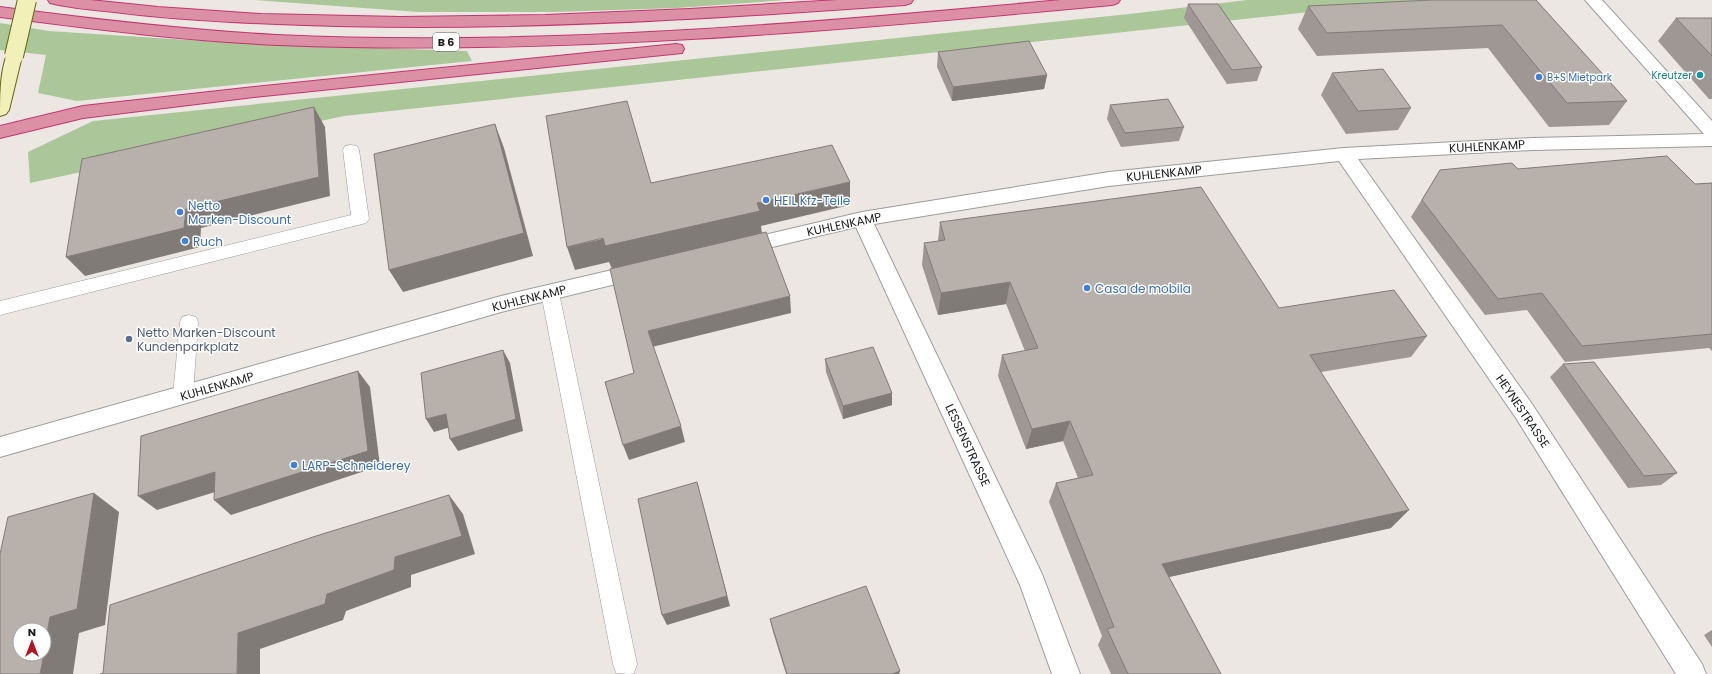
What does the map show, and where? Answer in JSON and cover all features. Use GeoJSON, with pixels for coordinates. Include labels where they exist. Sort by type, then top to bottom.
{"type":"FeatureCollection","features":[{"type":"Feature","properties":{"kind":"highway","name":"B 6"},"geometry":{"type":"LineString","coordinates":[[56,0],[97,6],[247,19],[424,23],[572,20],[756,11],[906,0]]}},
{"type":"Feature","properties":{"kind":"highway","name":"B 6"},"geometry":{"type":"LineString","coordinates":[[0,12],[115,28],[244,37],[340,41],[484,42],[713,34],[838,25],[1112,0]]}},
{"type":"Feature","properties":{"kind":"highway"},"geometry":{"type":"LineString","coordinates":[[0,132],[83,112],[254,92],[650,52],[757,38],[838,25]]}},
{"type":"Feature","properties":{"kind":"main road"},"geometry":{"type":"LineString","coordinates":[[0,110],[27,0]]}},
{"type":"Feature","properties":{"kind":"street"},"geometry":{"type":"LineString","coordinates":[[1593,0],[1712,132]]}},
{"type":"Feature","properties":{"kind":"street","name":"KUHLENKAMP"},"geometry":{"type":"LineString","coordinates":[[725,252],[862,219],[1109,179],[1344,154],[1533,144],[1712,140]]}},
{"type":"Feature","properties":{"kind":"street","name":"HEYNESTRASSE"},"geometry":{"type":"LineString","coordinates":[[1344,154],[1524,410],[1692,674]]}},
{"type":"Feature","properties":{"kind":"street","name":"LESSENSTRASSE"},"geometry":{"type":"LineString","coordinates":[[862,219],[1033,583],[1066,674]]}},
{"type":"Feature","properties":{"kind":"street","name":"KUHLENKAMP"},"geometry":{"type":"LineString","coordinates":[[0,447],[501,304],[664,266]]}},
{"type":"Feature","properties":{"kind":"lane"},"geometry":{"type":"LineString","coordinates":[[0,308],[360,219],[351,150]]}},
{"type":"Feature","properties":{"kind":"lane"},"geometry":{"type":"LineString","coordinates":[[550,293],[626,664]]}},
{"type":"Feature","properties":{"kind":"lane"},"geometry":{"type":"LineString","coordinates":[[183,395],[189,322]]}},
{"type":"Feature","properties":{"kind":"green space"},"geometry":{"type":"Polygon","coordinates":[[[254,0],[787,0],[677,8],[555,12],[418,12],[254,0]]]}},
{"type":"Feature","properties":{"kind":"green space"},"geometry":{"type":"Polygon","coordinates":[[[1247,0],[1463,0],[1403,2],[344,116],[30,183],[28,152],[93,121],[1129,14],[1247,0]]]}},
{"type":"Feature","properties":{"kind":"green space"},"geometry":{"type":"Polygon","coordinates":[[[0,23],[49,31],[235,43],[467,51],[472,61],[77,101],[38,93],[46,55],[0,50],[0,23]]]}},
{"type":"Feature","properties":{"kind":"building"},"geometry":{"type":"Polygon","coordinates":[[[1431,0],[1536,0],[1627,101],[1567,103],[1502,25],[1327,33],[1308,6],[1431,0]]]}},
{"type":"Feature","properties":{"kind":"building"},"geometry":{"type":"Polygon","coordinates":[[[1188,4],[1218,4],[1262,67],[1232,70],[1188,4]]]}},
{"type":"Feature","properties":{"kind":"building"},"geometry":{"type":"Polygon","coordinates":[[[1676,18],[1712,18],[1712,56],[1676,18]]]}},
{"type":"Feature","properties":{"kind":"building"},"geometry":{"type":"Polygon","coordinates":[[[1029,41],[1047,75],[953,87],[938,52],[1029,41]]]}},
{"type":"Feature","properties":{"kind":"building"},"geometry":{"type":"Polygon","coordinates":[[[1383,69],[1411,108],[1358,111],[1332,73],[1383,69]]]}},
{"type":"Feature","properties":{"kind":"building"},"geometry":{"type":"Polygon","coordinates":[[[1168,99],[1184,127],[1125,133],[1110,105],[1168,99]]]}},
{"type":"Feature","properties":{"kind":"building","name":"HEIL Kfz-Teile"},"geometry":{"type":"Polygon","coordinates":[[[627,101],[651,183],[832,145],[850,182],[757,203],[760,211],[605,246],[603,238],[567,247],[546,116],[627,101]]]}},
{"type":"Feature","properties":{"kind":"building","name":"Netto Marken-Discount"},"geometry":{"type":"Polygon","coordinates":[[[314,107],[319,177],[186,209],[184,228],[66,257],[82,159],[314,107]]]}},
{"type":"Feature","properties":{"kind":"building"},"geometry":{"type":"Polygon","coordinates":[[[495,124],[524,233],[389,270],[374,154],[495,124]]]}},
{"type":"Feature","properties":{"kind":"building"},"geometry":{"type":"Polygon","coordinates":[[[1667,156],[1695,184],[1712,183],[1712,334],[1582,346],[1542,293],[1498,299],[1422,200],[1440,170],[1512,163],[1518,169],[1667,156]]]}},
{"type":"Feature","properties":{"kind":"building"},"geometry":{"type":"Polygon","coordinates":[[[1201,187],[1279,308],[1394,290],[1427,336],[1310,355],[1409,510],[1162,564],[1221,674],[1128,674],[1107,629],[1114,627],[1056,483],[1093,475],[1070,421],[1032,429],[1002,355],[1038,348],[1010,282],[941,293],[924,243],[945,240],[940,222],[1201,187]]]}},
{"type":"Feature","properties":{"kind":"building"},"geometry":{"type":"Polygon","coordinates":[[[766,232],[790,296],[648,331],[681,426],[623,445],[605,382],[634,373],[610,269],[766,232]]]}},
{"type":"Feature","properties":{"kind":"building"},"geometry":{"type":"Polygon","coordinates":[[[873,347],[892,393],[843,406],[825,359],[873,347]]]}},
{"type":"Feature","properties":{"kind":"building"},"geometry":{"type":"Polygon","coordinates":[[[503,350],[516,419],[450,439],[446,414],[426,419],[421,373],[503,350]]]}},
{"type":"Feature","properties":{"kind":"building"},"geometry":{"type":"Polygon","coordinates":[[[1594,362],[1677,473],[1644,476],[1563,364],[1594,362]]]}},
{"type":"Feature","properties":{"kind":"building"},"geometry":{"type":"Polygon","coordinates":[[[358,371],[368,451],[214,500],[215,472],[138,496],[141,436],[358,371]]]}},
{"type":"Feature","properties":{"kind":"building"},"geometry":{"type":"Polygon","coordinates":[[[697,482],[727,596],[662,615],[638,499],[697,482]]]}},
{"type":"Feature","properties":{"kind":"building"},"geometry":{"type":"Polygon","coordinates":[[[94,493],[77,609],[50,617],[49,622],[12,622],[12,662],[42,662],[40,674],[0,674],[0,554],[8,517],[94,493]]]}},
{"type":"Feature","properties":{"kind":"building"},"geometry":{"type":"Polygon","coordinates":[[[449,495],[462,536],[395,557],[394,570],[327,594],[325,604],[238,633],[237,674],[100,674],[103,673],[110,605],[316,536],[449,495]]]}},
{"type":"Feature","properties":{"kind":"building"},"geometry":{"type":"Polygon","coordinates":[[[866,586],[900,671],[892,674],[787,674],[770,619],[866,586]]]}},
{"type":"Feature","properties":{"kind":"place","name":"Kreutzer"},"geometry":{"type":"Point","coordinates":[1700,75]}},
{"type":"Feature","properties":{"kind":"place","name":"B+S Mietpark"},"geometry":{"type":"Point","coordinates":[1539,77]}},
{"type":"Feature","properties":{"kind":"place","name":"HEIL Kfz-Teile"},"geometry":{"type":"Point","coordinates":[766,200]}},
{"type":"Feature","properties":{"kind":"place","name":"Netto Marken-Discount"},"geometry":{"type":"Point","coordinates":[180,212]}},
{"type":"Feature","properties":{"kind":"place","name":"Ruch"},"geometry":{"type":"Point","coordinates":[185,241]}},
{"type":"Feature","properties":{"kind":"place","name":"Casa de mobila"},"geometry":{"type":"Point","coordinates":[1087,288]}},
{"type":"Feature","properties":{"kind":"place","name":"Netto Marken-Discount Kundenparkplatz"},"geometry":{"type":"Point","coordinates":[129,339]}},
{"type":"Feature","properties":{"kind":"place","name":"LARP-Schneiderey"},"geometry":{"type":"Point","coordinates":[294,465]}}]}
